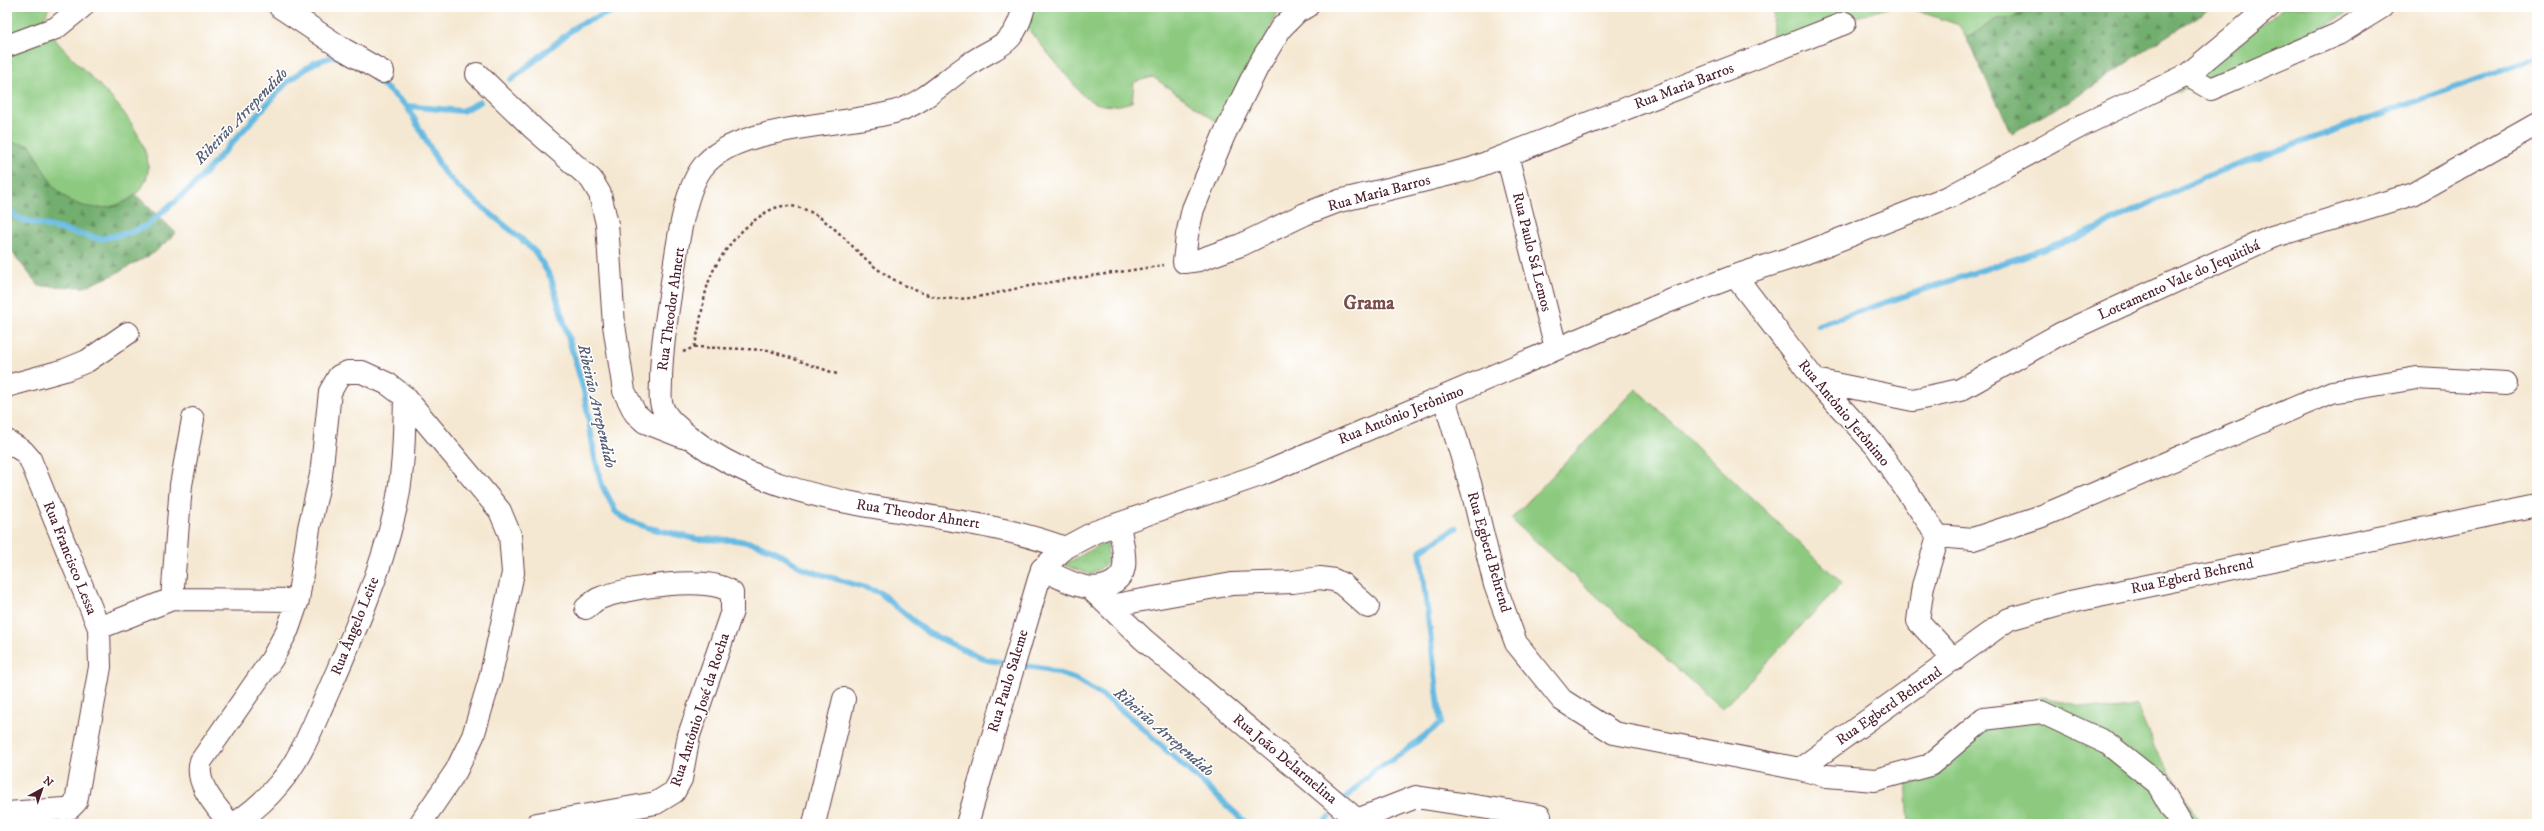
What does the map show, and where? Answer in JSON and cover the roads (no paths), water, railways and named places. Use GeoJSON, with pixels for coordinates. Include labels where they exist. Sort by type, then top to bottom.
{"type":"FeatureCollection","features":[{"type":"Feature","properties":{"kind":"street"},"geometry":{"type":"LineString","coordinates":[[7,46],[56,28],[82,7]]}},
{"type":"Feature","properties":{"kind":"street"},"geometry":{"type":"LineString","coordinates":[[280,7],[342,49],[383,72]]}},
{"type":"Feature","properties":{"kind":"street","name":"Rua Theodor Ahnert"},"geometry":{"type":"LineString","coordinates":[[1024,7],[1014,36],[992,52],[969,64],[925,98],[898,111],[853,120],[802,126],[763,136],[732,146],[710,159],[697,175],[688,203],[662,354],[661,402],[667,416],[692,439],[726,460],[762,477],[823,498],[940,520],[1007,529],[1065,548]]}},
{"type":"Feature","properties":{"kind":"street","name":"Rua Maria Barros"},"geometry":{"type":"LineString","coordinates":[[1307,7],[1298,11],[1281,28],[1258,66],[1224,135],[1193,208],[1187,235],[1184,262],[1198,260],[1235,247],[1304,214],[1339,201],[1471,169],[1845,22]]}},
{"type":"Feature","properties":{"kind":"street","name":"Rua Antônio Jerônimo"},"geometry":{"type":"LineString","coordinates":[[1065,548],[1095,532],[1260,475],[1414,408],[1444,398],[1556,348],[1735,276],[1800,255],[1951,196],[2081,126],[2187,75],[2270,7]]}},
{"type":"Feature","properties":{"kind":"street"},"geometry":{"type":"LineString","coordinates":[[2187,75],[2211,89],[2338,34],[2382,7]]}},
{"type":"Feature","properties":{"kind":"street"},"geometry":{"type":"LineString","coordinates":[[477,74],[534,129],[591,179],[597,189],[607,224],[614,325],[624,391],[635,413],[645,422],[667,432],[692,439]]}},
{"type":"Feature","properties":{"kind":"street","name":"Loteamento Vale do Jequitibá"},"geometry":{"type":"LineString","coordinates":[[1815,380],[1913,400],[1960,390],[2060,334],[2272,237],[2413,194],[2537,124]]}},
{"type":"Feature","properties":{"kind":"street","name":"Rua Paulo Sá Lemos"},"geometry":{"type":"LineString","coordinates":[[1507,155],[1556,348]]}},
{"type":"Feature","properties":{"kind":"street","name":"Rua Antônio Jerônimo"},"geometry":{"type":"LineString","coordinates":[[1735,276],[1815,380],[1875,446],[1938,536]]}},
{"type":"Feature","properties":{"kind":"street"},"geometry":{"type":"LineString","coordinates":[[7,386],[65,370],[87,361],[128,333]]}},
{"type":"Feature","properties":{"kind":"street"},"geometry":{"type":"LineString","coordinates":[[230,824],[203,785],[199,768],[200,761],[280,646],[298,600],[309,528],[321,475],[330,392],[334,381],[339,376],[356,372],[388,384],[405,397],[500,512],[510,535],[514,562],[490,679],[473,736],[456,771],[420,824]]}},
{"type":"Feature","properties":{"kind":"street"},"geometry":{"type":"LineString","coordinates":[[1954,660],[1918,622],[1923,586],[1938,536],[1973,539],[2042,516],[2332,392],[2417,378],[2506,383]]}},
{"type":"Feature","properties":{"kind":"street","name":"Rua Ângelo Leite"},"geometry":{"type":"LineString","coordinates":[[234,824],[258,806],[289,771],[312,727],[347,649],[372,585],[394,515],[403,465],[405,397]]}},
{"type":"Feature","properties":{"kind":"street","name":"Rua Egberd Behrend"},"geometry":{"type":"LineString","coordinates":[[1444,398],[1472,490],[1495,585],[1516,643],[1562,700],[1614,733],[1800,769],[1954,660],[2009,619],[2070,602],[2537,505]]}},
{"type":"Feature","properties":{"kind":"street"},"geometry":{"type":"LineString","coordinates":[[172,598],[181,485],[193,419]]}},
{"type":"Feature","properties":{"kind":"street","name":"Rua Francisco Lessa"},"geometry":{"type":"LineString","coordinates":[[7,441],[23,451],[30,459],[99,628],[172,598],[298,600]]}},
{"type":"Feature","properties":{"kind":"street"},"geometry":{"type":"LineString","coordinates":[[1065,548],[1042,569],[1090,588],[1105,587],[1122,576],[1124,560],[1119,524]]}},
{"type":"Feature","properties":{"kind":"street","name":"Rua Paulo Saleme"},"geometry":{"type":"LineString","coordinates":[[967,824],[1042,569]]}},
{"type":"Feature","properties":{"kind":"street"},"geometry":{"type":"LineString","coordinates":[[1109,606],[1232,584],[1293,582],[1320,578],[1334,580],[1342,584],[1368,607]]}},
{"type":"Feature","properties":{"kind":"street","name":"Rua Antônio José da Rocha"},"geometry":{"type":"LineString","coordinates":[[537,824],[656,803],[674,792],[680,779],[689,735],[732,611],[733,599],[732,593],[724,586],[690,583],[665,584],[613,594],[597,599],[586,608]]}},
{"type":"Feature","properties":{"kind":"street","name":"Rua João Delarmelina"},"geometry":{"type":"LineString","coordinates":[[1090,588],[1143,639],[1357,820],[1416,798],[1540,816]]}},
{"type":"Feature","properties":{"kind":"street"},"geometry":{"type":"LineString","coordinates":[[7,813],[64,809],[70,808],[76,802],[100,667],[99,628]]}},
{"type":"Feature","properties":{"kind":"street"},"geometry":{"type":"LineString","coordinates":[[814,824],[844,699]]}},
{"type":"Feature","properties":{"kind":"street"},"geometry":{"type":"LineString","coordinates":[[1800,769],[1827,776],[1875,780],[1930,765],[1984,719],[2041,712],[2114,748],[2157,783],[2181,824]]}},
{"type":"Feature","properties":{"kind":"waterway"},"geometry":{"type":"LineString","coordinates":[[511,80],[578,25],[623,7]]}},
{"type":"Feature","properties":{"kind":"waterway","name":"Ribeirão Arrependido"},"geometry":{"type":"LineString","coordinates":[[7,210],[20,219],[100,239],[131,232],[146,226],[194,185],[286,83],[314,63],[334,56],[341,58]]}},
{"type":"Feature","properties":{"kind":"waterway"},"geometry":{"type":"LineString","coordinates":[[1818,325],[2072,240],[2207,176],[2537,58]]}},
{"type":"Feature","properties":{"kind":"waterway","name":"Ribeirão Arrependido"},"geometry":{"type":"LineString","coordinates":[[374,78],[407,106],[443,171],[459,188],[519,237],[536,253],[551,278],[584,391],[595,458],[602,485],[616,512],[629,521],[649,528],[696,539],[734,540],[753,543],[775,551],[804,569],[879,592],[928,633],[987,660],[1046,669],[1076,679],[1109,700],[1138,724],[1247,824]]}},
{"type":"Feature","properties":{"kind":"waterway"},"geometry":{"type":"LineString","coordinates":[[407,106],[462,111],[480,102]]}},
{"type":"Feature","properties":{"kind":"waterway"},"geometry":{"type":"LineString","coordinates":[[1345,799],[1372,772],[1401,754],[1441,723],[1420,551],[1456,528]]}},
{"type":"Feature","properties":{"kind":"waterway"},"geometry":{"type":"LineString","coordinates":[[1322,824],[1329,817]]}},
{"type":"Feature","properties":{"kind":"district","name":"Grama"},"geometry":{"type":"Point","coordinates":[1369,303]}}]}
